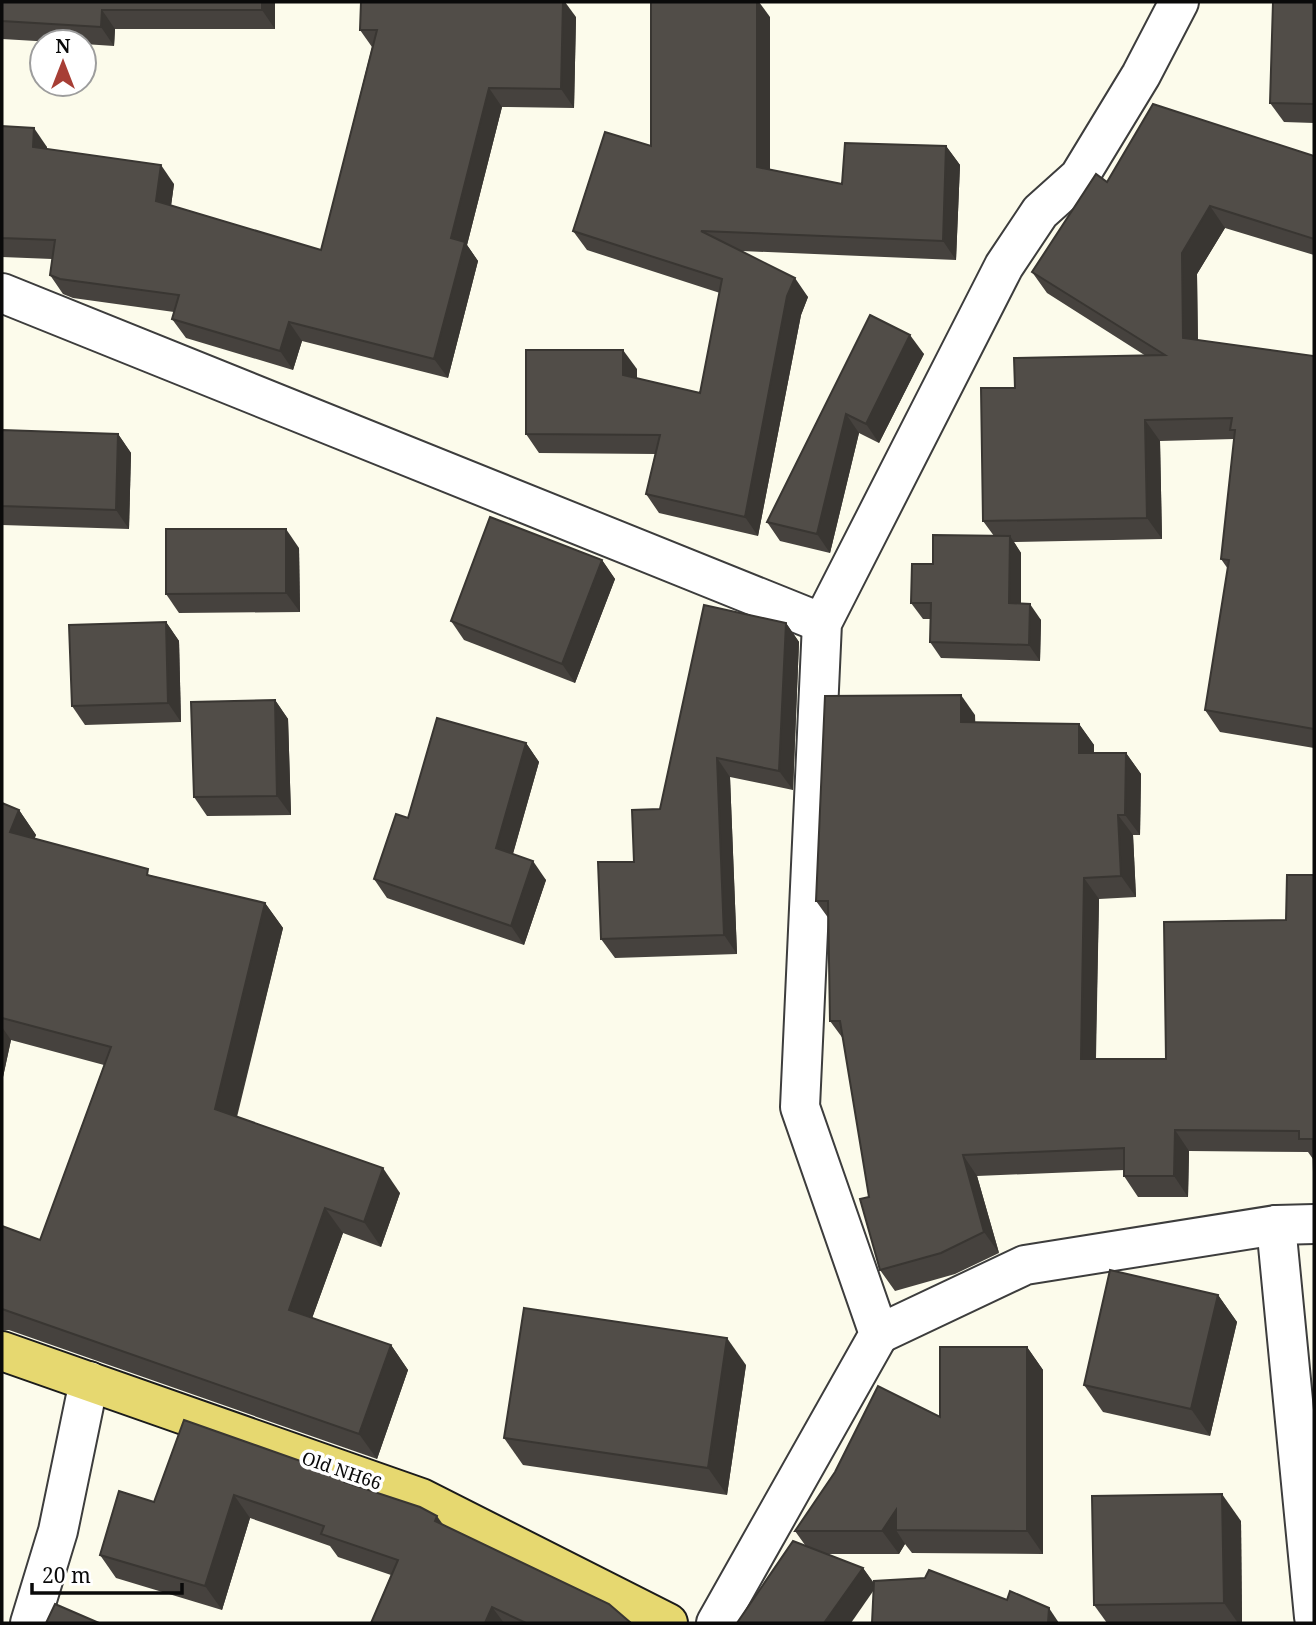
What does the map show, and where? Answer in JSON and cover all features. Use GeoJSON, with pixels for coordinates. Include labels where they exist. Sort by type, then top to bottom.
{"type":"FeatureCollection","features":[{"type":"Feature","properties":{"kind":"main road","name":"Old NH66"},"geometry":{"type":"LineString","coordinates":[[2,1350],[421,1498],[668,1623]]}},
{"type":"Feature","properties":{"kind":"street"},"geometry":{"type":"LineString","coordinates":[[879,1334],[800,1107],[822,623],[1004,266],[1040,212],[1079,177],[1141,75],[1178,2]]}},
{"type":"Feature","properties":{"kind":"street"},"geometry":{"type":"LineString","coordinates":[[2,293],[822,623]]}},
{"type":"Feature","properties":{"kind":"street"},"geometry":{"type":"LineString","coordinates":[[716,1623],[879,1334],[1025,1265],[1276,1225],[1314,1223]]}},
{"type":"Feature","properties":{"kind":"street"},"geometry":{"type":"LineString","coordinates":[[1276,1225],[1314,1617]]}},
{"type":"Feature","properties":{"kind":"street"},"geometry":{"type":"LineString","coordinates":[[30,1623],[58,1531],[89,1381]]}},
{"type":"Feature","properties":{"kind":"building"},"geometry":{"type":"Polygon","coordinates":[[[2,2],[262,2],[262,10],[102,10],[101,27],[2,21],[2,2]]]}},
{"type":"Feature","properties":{"kind":"building"},"geometry":{"type":"Polygon","coordinates":[[[361,2],[563,2],[561,89],[489,88],[451,238],[465,242],[434,359],[289,322],[280,351],[172,319],[179,295],[60,279],[50,275],[55,240],[2,238],[2,126],[34,128],[33,147],[161,165],[156,201],[321,250],[377,30],[360,30],[361,2]]]}},
{"type":"Feature","properties":{"kind":"building"},"geometry":{"type":"Polygon","coordinates":[[[651,2],[757,2],[757,167],[842,184],[845,143],[946,146],[943,241],[701,231],[795,278],[787,296],[745,517],[646,494],[660,435],[526,434],[526,350],[623,350],[623,375],[700,393],[722,279],[573,231],[605,132],[651,146],[651,2]]]}},
{"type":"Feature","properties":{"kind":"building"},"geometry":{"type":"Polygon","coordinates":[[[1273,2],[1314,2],[1314,104],[1270,103],[1273,2]]]}},
{"type":"Feature","properties":{"kind":"building"},"geometry":{"type":"Polygon","coordinates":[[[1153,104],[1314,156],[1314,239],[1210,206],[1182,253],[1183,338],[1314,356],[1314,729],[1205,710],[1229,560],[1221,559],[1235,430],[1230,430],[1232,418],[1145,420],[1147,518],[983,521],[981,388],[1015,388],[1014,358],[1165,355],[1032,272],[1096,174],[1107,182],[1153,104]]]}},
{"type":"Feature","properties":{"kind":"building"},"geometry":{"type":"Polygon","coordinates":[[[870,315],[910,335],[866,424],[846,414],[817,534],[767,522],[870,315]]]}},
{"type":"Feature","properties":{"kind":"building"},"geometry":{"type":"Polygon","coordinates":[[[2,430],[118,434],[116,510],[2,506],[2,430]]]}},
{"type":"Feature","properties":{"kind":"building"},"geometry":{"type":"Polygon","coordinates":[[[490,517],[602,560],[562,664],[451,621],[490,517]]]}},
{"type":"Feature","properties":{"kind":"building"},"geometry":{"type":"Polygon","coordinates":[[[166,529],[286,529],[286,593],[166,594],[166,529]]]}},
{"type":"Feature","properties":{"kind":"building"},"geometry":{"type":"Polygon","coordinates":[[[933,535],[1010,536],[1009,603],[1030,604],[1029,645],[930,642],[931,603],[911,603],[912,564],[933,564],[933,535]]]}},
{"type":"Feature","properties":{"kind":"building"},"geometry":{"type":"Polygon","coordinates":[[[704,605],[786,623],[779,771],[717,758],[724,935],[601,939],[598,862],[634,862],[632,810],[660,809],[704,605]]]}},
{"type":"Feature","properties":{"kind":"building"},"geometry":{"type":"Polygon","coordinates":[[[166,622],[168,703],[72,706],[69,625],[166,622]]]}},
{"type":"Feature","properties":{"kind":"building"},"geometry":{"type":"Polygon","coordinates":[[[961,695],[961,722],[1079,724],[1079,753],[1126,753],[1125,815],[1118,815],[1121,876],[1084,878],[1081,1059],[1166,1059],[1164,922],[1286,920],[1287,875],[1314,875],[1314,1172],[1313,1139],[1299,1139],[1299,1131],[1175,1130],[1174,1176],[1124,1176],[1124,1148],[963,1155],[984,1232],[941,1253],[880,1270],[860,1199],[869,1197],[840,1021],[830,1021],[828,901],[816,901],[825,696],[961,695]]]}},
{"type":"Feature","properties":{"kind":"building"},"geometry":{"type":"Polygon","coordinates":[[[275,700],[277,796],[194,797],[191,702],[275,700]]]}},
{"type":"Feature","properties":{"kind":"building"},"geometry":{"type":"Polygon","coordinates":[[[437,718],[526,743],[496,848],[533,861],[511,926],[374,879],[396,814],[408,818],[437,718]]]}},
{"type":"Feature","properties":{"kind":"building"},"geometry":{"type":"Polygon","coordinates":[[[2,803],[19,810],[10,832],[148,869],[147,875],[265,903],[215,1109],[383,1168],[364,1222],[325,1208],[289,1310],[391,1345],[359,1434],[2,1309],[2,1226],[40,1240],[111,1047],[2,1018],[2,803]]]}},
{"type":"Feature","properties":{"kind":"building"},"geometry":{"type":"Polygon","coordinates":[[[1110,1270],[1218,1295],[1191,1409],[1084,1385],[1110,1270]]]}},
{"type":"Feature","properties":{"kind":"building"},"geometry":{"type":"Polygon","coordinates":[[[524,1308],[727,1338],[708,1468],[504,1438],[524,1308]]]}},
{"type":"Feature","properties":{"kind":"building"},"geometry":{"type":"Polygon","coordinates":[[[940,1347],[1027,1347],[1027,1531],[896,1530],[896,1510],[882,1531],[795,1531],[835,1472],[878,1386],[940,1417],[940,1347]]]}},
{"type":"Feature","properties":{"kind":"building"},"geometry":{"type":"Polygon","coordinates":[[[184,1420],[346,1477],[344,1482],[420,1507],[437,1516],[435,1521],[609,1604],[631,1623],[526,1623],[492,1607],[485,1623],[371,1623],[398,1560],[321,1534],[324,1526],[234,1495],[205,1586],[100,1555],[119,1491],[154,1502],[184,1420]]]}},
{"type":"Feature","properties":{"kind":"building"},"geometry":{"type":"Polygon","coordinates":[[[1222,1494],[1224,1603],[1094,1605],[1092,1496],[1222,1494]]]}},
{"type":"Feature","properties":{"kind":"building"},"geometry":{"type":"Polygon","coordinates":[[[793,1541],[863,1568],[824,1623],[737,1623],[793,1541]]]}},
{"type":"Feature","properties":{"kind":"building"},"geometry":{"type":"Polygon","coordinates":[[[929,1570],[1007,1600],[1010,1591],[1049,1608],[1048,1623],[872,1623],[874,1581],[925,1578],[929,1570]]]}},
{"type":"Feature","properties":{"kind":"building"},"geometry":{"type":"Polygon","coordinates":[[[55,1604],[99,1623],[46,1623],[55,1604]]]}}]}
